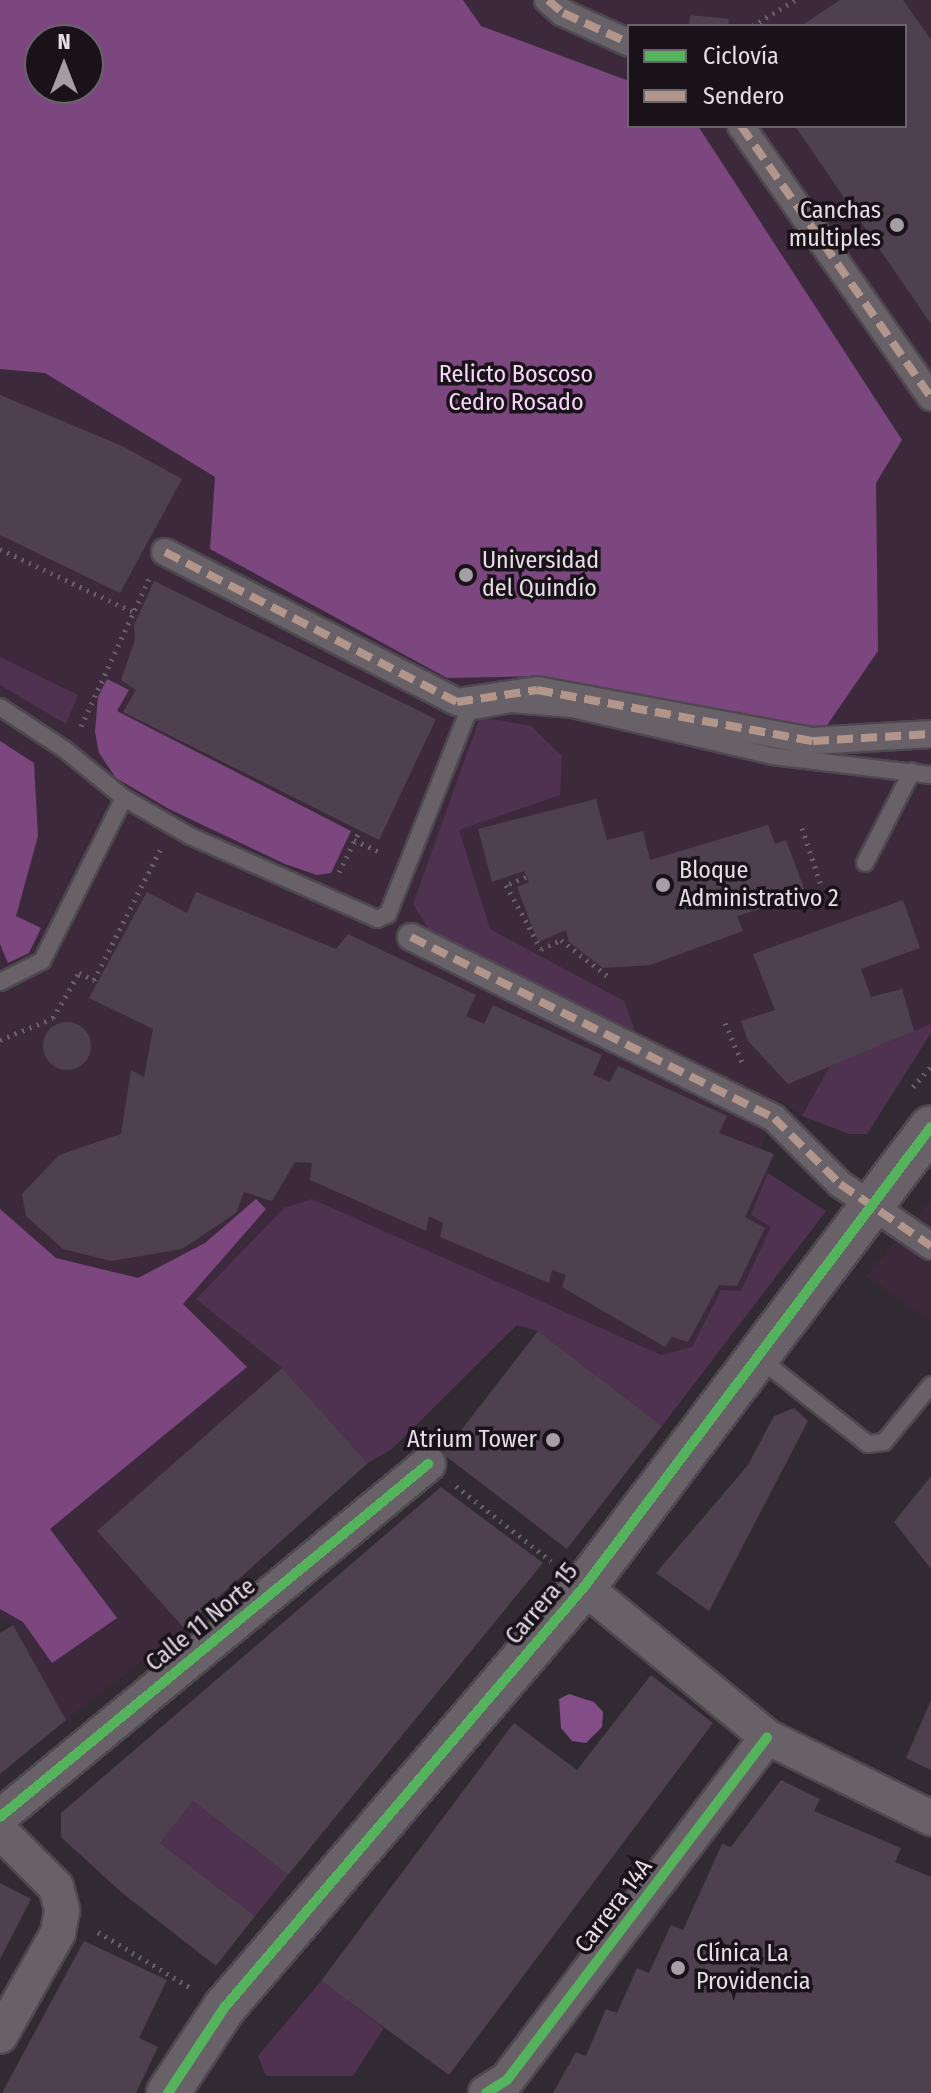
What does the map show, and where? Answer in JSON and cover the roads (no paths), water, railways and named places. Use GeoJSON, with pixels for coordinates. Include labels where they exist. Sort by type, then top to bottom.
{"type":"FeatureCollection","features":[{"type":"Feature","properties":{"kind":"street"},"geometry":{"type":"LineString","coordinates":[[548,0],[563,13],[627,42]]}},
{"type":"Feature","properties":{"kind":"street"},"geometry":{"type":"LineString","coordinates":[[742,128],[931,397]]}},
{"type":"Feature","properties":{"kind":"street"},"geometry":{"type":"LineString","coordinates":[[165,552],[457,702],[537,690],[813,741],[931,734]]}},
{"type":"Feature","properties":{"kind":"street"},"geometry":{"type":"LineString","coordinates":[[411,937],[774,1118],[840,1184],[931,1246]]}},
{"type":"Feature","properties":{"kind":"street","name":"Carrera 15"},"geometry":{"type":"LineString","coordinates":[[169,2093],[224,2008],[584,1587],[758,1357],[889,1217],[931,1127]]}},
{"type":"Feature","properties":{"kind":"street","name":"Calle 11 Norte"},"geometry":{"type":"LineString","coordinates":[[0,1817],[428,1464]]}},
{"type":"Feature","properties":{"kind":"street"},"geometry":{"type":"LineString","coordinates":[[584,1587],[767,1737],[931,1818]]}},
{"type":"Feature","properties":{"kind":"street","name":"Carrera 14A"},"geometry":{"type":"LineString","coordinates":[[486,2093],[507,2080],[767,1737]]}},
{"type":"Feature","properties":{"kind":"street"},"geometry":{"type":"LineString","coordinates":[[0,1831],[56,1887],[62,1910],[58,1933],[0,2036]]}},
{"type":"Feature","properties":{"kind":"lane"},"geometry":{"type":"LineString","coordinates":[[0,707],[64,749],[124,798],[190,836],[377,919],[388,914],[468,712],[512,704],[572,709],[772,756],[931,775]]}},
{"type":"Feature","properties":{"kind":"lane"},"geometry":{"type":"LineString","coordinates":[[865,863],[912,771]]}},
{"type":"Feature","properties":{"kind":"lane"},"geometry":{"type":"LineString","coordinates":[[0,982],[42,961],[124,798]]}},
{"type":"Feature","properties":{"kind":"lane"},"geometry":{"type":"LineString","coordinates":[[758,1357],[868,1444],[884,1442],[931,1385]]}},
{"type":"Feature","properties":{"kind":"place","name":"Canchas multiples"},"geometry":{"type":"Point","coordinates":[897,225]}},
{"type":"Feature","properties":{"kind":"place","name":"Universidad del Quindío"},"geometry":{"type":"Point","coordinates":[466,575]}},
{"type":"Feature","properties":{"kind":"place","name":"Bloque Administrativo 2"},"geometry":{"type":"Point","coordinates":[663,885]}},
{"type":"Feature","properties":{"kind":"place","name":"Atrium Tower"},"geometry":{"type":"Point","coordinates":[553,1440]}},
{"type":"Feature","properties":{"kind":"place","name":"Clínica La Providencia"},"geometry":{"type":"Point","coordinates":[678,1968]}},
{"type":"Feature","properties":{"kind":"park label","name":"Relicto Boscoso Cedro Rosado"},"geometry":{"type":"Point","coordinates":[516,389]}}]}
